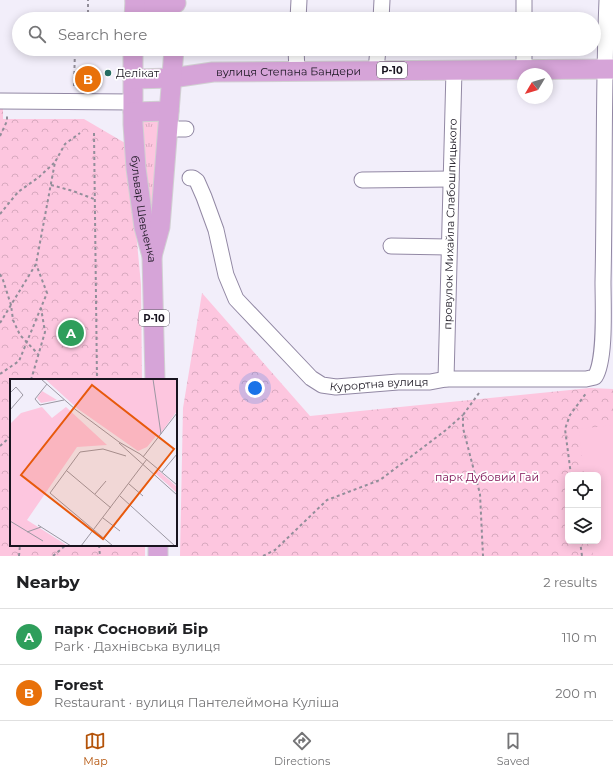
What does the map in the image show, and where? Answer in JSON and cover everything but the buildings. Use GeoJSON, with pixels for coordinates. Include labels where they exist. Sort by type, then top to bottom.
{"type":"FeatureCollection","features":[{"type":"Feature","properties":{"kind":"main road"},"geometry":{"type":"LineString","coordinates":[[134,12],[135,0],[152,9],[176,7]]}},
{"type":"Feature","properties":{"kind":"main road","name":"бульвар Шевченка"},"geometry":{"type":"LineString","coordinates":[[133,56],[133,107],[136,168],[142,218],[152,256]]}},
{"type":"Feature","properties":{"kind":"main road","name":"бульвар Шевченка"},"geometry":{"type":"LineString","coordinates":[[152,256],[160,227],[175,123],[172,78],[174,56]]}},
{"type":"Feature","properties":{"kind":"main road","name":"вулиця Степана Бандери"},"geometry":{"type":"LineString","coordinates":[[553,70],[608,69]]}},
{"type":"Feature","properties":{"kind":"main road","name":"вулиця Степана Бандери"},"geometry":{"type":"LineString","coordinates":[[133,79],[172,78],[213,72],[517,70]]}},
{"type":"Feature","properties":{"kind":"main road"},"geometry":{"type":"LineString","coordinates":[[133,107],[175,123]]}},
{"type":"Feature","properties":{"kind":"main road","name":"Р-10"},"geometry":{"type":"LineString","coordinates":[[152,256],[155,379]]}},
{"type":"Feature","properties":{"kind":"street"},"geometry":{"type":"LineString","coordinates":[[298,12],[299,0]]}},
{"type":"Feature","properties":{"kind":"street"},"geometry":{"type":"LineString","coordinates":[[381,12],[382,0]]}},
{"type":"Feature","properties":{"kind":"street"},"geometry":{"type":"LineString","coordinates":[[524,0],[524,12]]}},
{"type":"Feature","properties":{"kind":"street"},"geometry":{"type":"LineString","coordinates":[[595,377],[599,370],[601,360],[603,327],[608,69],[607,0]]}},
{"type":"Feature","properties":{"kind":"street"},"geometry":{"type":"LineString","coordinates":[[297,56],[298,71]]}},
{"type":"Feature","properties":{"kind":"street"},"geometry":{"type":"LineString","coordinates":[[376,70],[377,56]]}},
{"type":"Feature","properties":{"kind":"street"},"geometry":{"type":"LineString","coordinates":[[524,56],[524,68]]}},
{"type":"Feature","properties":{"kind":"street","name":"провулок Михайла Слабошпицького"},"geometry":{"type":"LineString","coordinates":[[446,379],[454,70]]}},
{"type":"Feature","properties":{"kind":"street"},"geometry":{"type":"LineString","coordinates":[[3,101],[133,107]]}},
{"type":"Feature","properties":{"kind":"street","name":"Курортна вулиця"},"geometry":{"type":"LineString","coordinates":[[190,178],[197,181],[204,196],[216,230],[226,275],[236,299],[311,378],[322,385],[336,387],[430,382],[446,379],[586,379],[595,377]]}},
{"type":"Feature","properties":{"kind":"street"},"geometry":{"type":"LineString","coordinates":[[362,180],[451,180]]}},
{"type":"Feature","properties":{"kind":"street"},"geometry":{"type":"LineString","coordinates":[[391,246],[449,247]]}},
{"type":"Feature","properties":{"kind":"path"},"geometry":{"type":"LineString","coordinates":[[88,0],[88,12]]}},
{"type":"Feature","properties":{"kind":"path"},"geometry":{"type":"LineString","coordinates":[[74,86],[75,56]]}},
{"type":"Feature","properties":{"kind":"path"},"geometry":{"type":"LineString","coordinates":[[0,136],[7,121],[8,111],[3,101]]}},
{"type":"Feature","properties":{"kind":"path"},"geometry":{"type":"LineString","coordinates":[[0,214],[18,192],[39,177],[55,162],[65,144],[80,133]]}},
{"type":"Feature","properties":{"kind":"path"},"geometry":{"type":"LineString","coordinates":[[94,134],[97,379]]}},
{"type":"Feature","properties":{"kind":"path"},"geometry":{"type":"LineString","coordinates":[[0,323],[36,264],[55,162]]}},
{"type":"Feature","properties":{"kind":"path"},"geometry":{"type":"LineString","coordinates":[[51,186],[73,191],[94,199]]}},
{"type":"Feature","properties":{"kind":"path"},"geometry":{"type":"LineString","coordinates":[[0,374],[19,361],[47,293],[36,264]]}},
{"type":"Feature","properties":{"kind":"path"},"geometry":{"type":"LineString","coordinates":[[0,274],[11,305],[13,320],[20,335],[38,354]]}},
{"type":"Feature","properties":{"kind":"path"},"geometry":{"type":"LineString","coordinates":[[31,379],[45,332],[41,307]]}},
{"type":"Feature","properties":{"kind":"path"},"geometry":{"type":"LineString","coordinates":[[571,472],[565,429],[570,415],[590,388],[595,377]]}},
{"type":"Feature","properties":{"kind":"path"},"geometry":{"type":"LineString","coordinates":[[264,556],[274,550],[327,500],[380,480],[446,430],[462,415],[489,379]]}},
{"type":"Feature","properties":{"kind":"path"},"geometry":{"type":"LineString","coordinates":[[462,415],[463,428],[480,494],[483,556]]}},
{"type":"Feature","properties":{"kind":"path"},"geometry":{"type":"LineString","coordinates":[[0,446],[10,437]]}},
{"type":"Feature","properties":{"kind":"path"},"geometry":{"type":"LineString","coordinates":[[580,544],[582,556]]}},
{"type":"Feature","properties":{"kind":"path"},"geometry":{"type":"LineString","coordinates":[[19,556],[20,546]]}},
{"type":"Feature","properties":{"kind":"path"},"geometry":{"type":"LineString","coordinates":[[53,556],[65,546]]}},
{"type":"Feature","properties":{"kind":"green space"},"geometry":{"type":"Polygon","coordinates":[[[3,107],[3,119],[84,119],[125,143],[134,210],[141,285],[142,379],[10,379],[10,546],[145,546],[145,556],[0,556],[0,108],[3,107]]]}},
{"type":"Feature","properties":{"kind":"green space"},"geometry":{"type":"Polygon","coordinates":[[[143,119],[158,120],[160,123],[151,235],[141,122],[143,119]]]}},
{"type":"Feature","properties":{"kind":"green space","name":"парк Дубовий Гай"},"geometry":{"type":"Polygon","coordinates":[[[202,293],[310,416],[590,388],[613,389],[613,556],[180,556],[183,408],[202,293]]]}},
{"type":"Feature","properties":{"kind":"green space"},"geometry":{"type":"Polygon","coordinates":[[[613,425],[613,556],[593,556],[591,544],[601,544],[601,472],[584,472],[579,429],[613,425]]]}},
{"type":"Feature","properties":{"kind":"place","name":"Делікат"},"geometry":{"type":"Point","coordinates":[108,73]}},
{"type":"Feature","properties":{"kind":"place","name":"Forest"},"geometry":{"type":"Point","coordinates":[88,79]}},
{"type":"Feature","properties":{"kind":"place","name":"парк Сосновий Бір"},"geometry":{"type":"Point","coordinates":[71,333]}}]}
